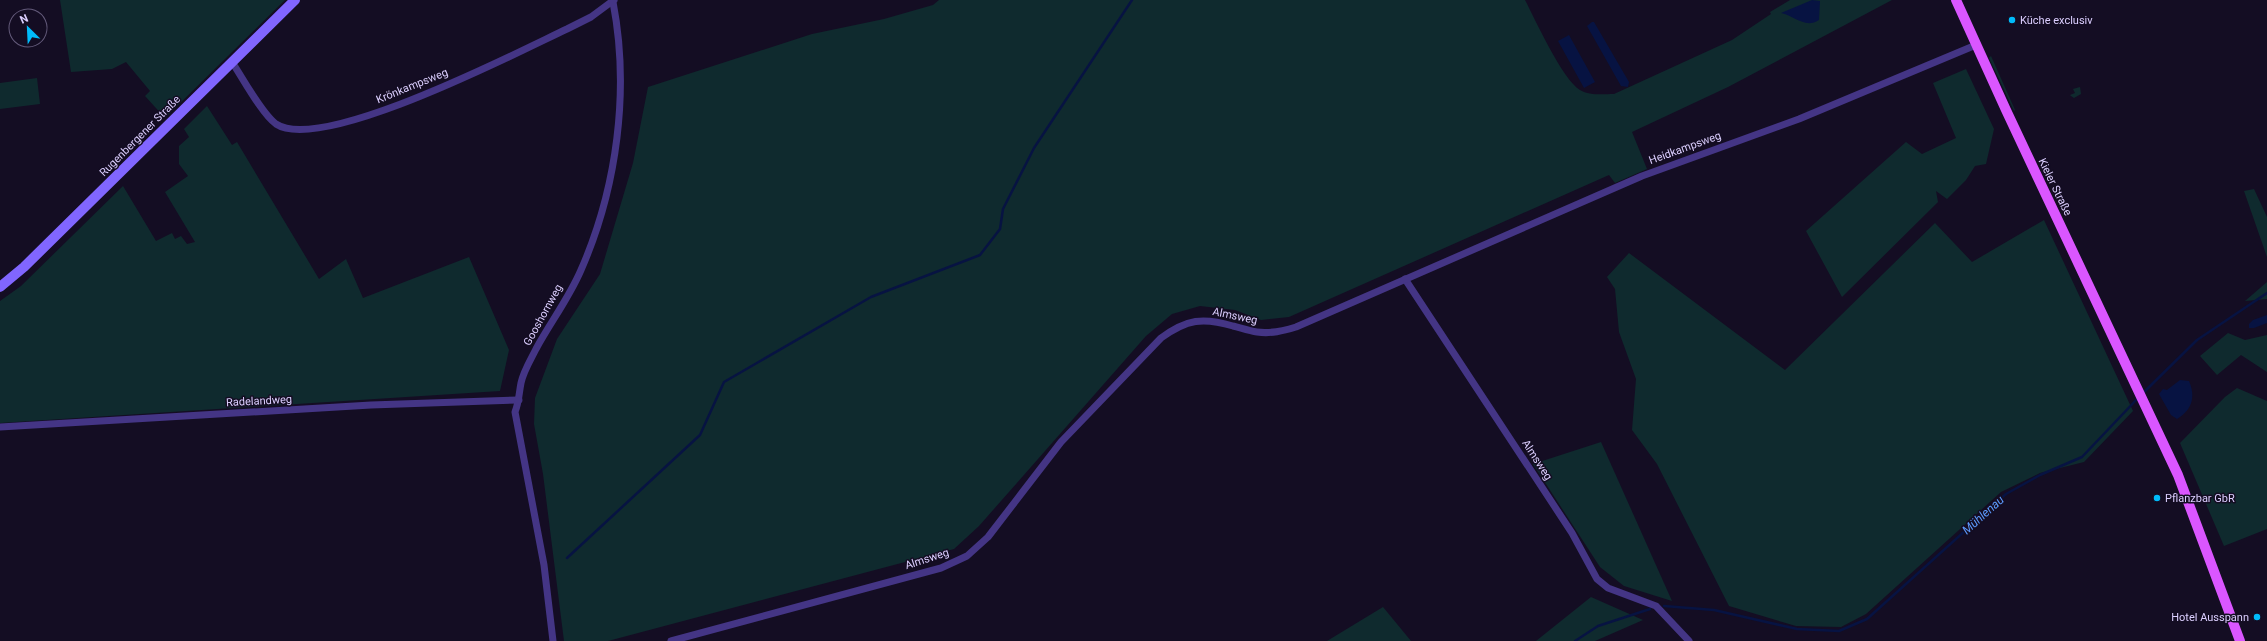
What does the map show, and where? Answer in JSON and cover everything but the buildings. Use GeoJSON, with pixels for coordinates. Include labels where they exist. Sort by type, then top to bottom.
{"type":"FeatureCollection","features":[{"type":"Feature","properties":{"kind":"main road","name":"Rugenbergener Straße"},"geometry":{"type":"LineString","coordinates":[[0,287],[24,267],[295,0]]}},
{"type":"Feature","properties":{"kind":"main road","name":"Kieler Straße"},"geometry":{"type":"LineString","coordinates":[[1956,0],[2136,383],[2181,483],[2240,641]]}},
{"type":"Feature","properties":{"kind":"street","name":"Krönkampsweg"},"geometry":{"type":"LineString","coordinates":[[232,62],[257,100],[276,124],[292,129],[313,129],[352,120],[415,98],[567,29],[614,1]]}},
{"type":"Feature","properties":{"kind":"street","name":"Gooshornweg"},"geometry":{"type":"LineString","coordinates":[[553,641],[544,565],[515,412],[519,400],[521,382],[535,350],[581,271],[600,219],[615,154],[619,94],[619,46],[614,1]]}},
{"type":"Feature","properties":{"kind":"street","name":"Heidkampsweg"},"geometry":{"type":"LineString","coordinates":[[1405,279],[1646,174],[1799,119],[1976,45]]}},
{"type":"Feature","properties":{"kind":"street","name":"Almsweg"},"geometry":{"type":"LineString","coordinates":[[671,641],[942,568],[967,556],[988,537],[1060,442],[1162,338],[1177,326],[1193,321],[1214,320],[1256,332],[1276,333],[1296,327],[1405,279],[1572,533],[1597,579],[1608,588],[1656,606],[1689,641]]}},
{"type":"Feature","properties":{"kind":"street","name":"Radelandweg"},"geometry":{"type":"LineString","coordinates":[[0,427],[371,405],[519,400]]}},
{"type":"Feature","properties":{"kind":"green space"},"geometry":{"type":"Polygon","coordinates":[[[60,0],[285,0],[165,118],[145,96],[150,91],[126,62],[112,69],[71,72],[60,0]]]}},
{"type":"Feature","properties":{"kind":"green space"},"geometry":{"type":"Polygon","coordinates":[[[939,0],[1525,0],[1550,49],[1573,84],[1584,92],[1593,94],[1614,94],[1732,40],[1771,14],[1770,12],[1790,0],[1892,0],[1728,87],[1632,132],[1647,169],[1615,183],[1609,175],[1289,317],[1261,320],[1235,310],[1200,306],[1172,314],[1146,336],[979,526],[954,549],[608,641],[564,641],[543,474],[534,424],[535,398],[557,339],[600,274],[633,163],[648,87],[812,34],[884,19],[933,5],[939,0]]]}},
{"type":"Feature","properties":{"kind":"green space"},"geometry":{"type":"Polygon","coordinates":[[[1991,56],[2015,110],[2014,111],[1989,58],[1991,56]]]}},
{"type":"Feature","properties":{"kind":"green space"},"geometry":{"type":"Polygon","coordinates":[[[1966,69],[1994,129],[1986,164],[1975,166],[1966,180],[1947,199],[1936,191],[1938,202],[1842,297],[1806,231],[1906,142],[1922,154],[1956,138],[1933,83],[1966,69]]]}},
{"type":"Feature","properties":{"kind":"green space"},"geometry":{"type":"Polygon","coordinates":[[[37,78],[40,104],[0,109],[0,83],[37,78]]]}},
{"type":"Feature","properties":{"kind":"green space"},"geometry":{"type":"Polygon","coordinates":[[[2080,87],[2081,94],[2074,98],[2070,95],[2075,93],[2073,89],[2080,87]]]}},
{"type":"Feature","properties":{"kind":"green space"},"geometry":{"type":"Polygon","coordinates":[[[207,106],[232,145],[237,142],[319,279],[346,259],[363,298],[469,257],[509,350],[500,391],[0,423],[0,301],[21,286],[123,186],[156,241],[172,233],[175,239],[181,236],[187,244],[195,242],[165,192],[188,176],[179,164],[179,146],[189,137],[184,129],[207,106]]]}},
{"type":"Feature","properties":{"kind":"green space"},"geometry":{"type":"Polygon","coordinates":[[[2254,189],[2267,217],[2267,257],[2244,191],[2254,189]]]}},
{"type":"Feature","properties":{"kind":"green space"},"geometry":{"type":"Polygon","coordinates":[[[2044,220],[2133,411],[2084,462],[2040,473],[2001,492],[1866,614],[1841,627],[1796,626],[1729,606],[1657,464],[1632,430],[1636,379],[1619,332],[1615,289],[1607,277],[1629,253],[1785,370],[1935,223],[1972,262],[2044,220]]]}},
{"type":"Feature","properties":{"kind":"green space"},"geometry":{"type":"Polygon","coordinates":[[[2267,282],[2267,299],[2245,301],[2267,282]]]}},
{"type":"Feature","properties":{"kind":"green space"},"geometry":{"type":"Polygon","coordinates":[[[2228,333],[2245,340],[2267,335],[2267,372],[2241,355],[2217,375],[2200,356],[2228,333]]]}},
{"type":"Feature","properties":{"kind":"green space"},"geometry":{"type":"Polygon","coordinates":[[[2237,388],[2267,401],[2267,529],[2224,546],[2180,443],[2225,397],[2237,388]]]}},
{"type":"Feature","properties":{"kind":"green space"},"geometry":{"type":"Polygon","coordinates":[[[1601,442],[1672,601],[1624,586],[1600,567],[1533,464],[1601,442]]]}},
{"type":"Feature","properties":{"kind":"green space"},"geometry":{"type":"Polygon","coordinates":[[[1591,597],[1643,620],[1595,641],[1536,641],[1591,597]]]}},
{"type":"Feature","properties":{"kind":"green space"},"geometry":{"type":"Polygon","coordinates":[[[1383,607],[1411,641],[1327,641],[1383,607]]]}},
{"type":"Feature","properties":{"kind":"shaded area"},"geometry":{"type":"Polygon","coordinates":[[[1812,0],[1820,1],[1819,20],[1805,23],[1781,13],[1812,0]]]}},
{"type":"Feature","properties":{"kind":"shaded area"},"geometry":{"type":"Polygon","coordinates":[[[1594,22],[1629,82],[1628,87],[1621,86],[1587,26],[1594,22]]]}},
{"type":"Feature","properties":{"kind":"shaded area"},"geometry":{"type":"Polygon","coordinates":[[[1569,35],[1595,82],[1584,88],[1558,41],[1569,35]]]}},
{"type":"Feature","properties":{"kind":"shaded area"},"geometry":{"type":"Polygon","coordinates":[[[2267,315],[2267,323],[2254,328],[2249,328],[2249,324],[2253,320],[2267,315]]]}},
{"type":"Feature","properties":{"kind":"shaded area"},"geometry":{"type":"Polygon","coordinates":[[[2180,380],[2189,381],[2192,398],[2186,412],[2177,419],[2171,415],[2159,394],[2163,389],[2167,390],[2180,380]]]}},
{"type":"Feature","properties":{"kind":"waterway"},"geometry":{"type":"LineString","coordinates":[[567,558],[700,435],[724,382],[871,297],[980,255],[1000,229],[1003,209],[1034,148],[1132,0]]}},
{"type":"Feature","properties":{"kind":"waterway","name":"Mühlenau"},"geometry":{"type":"LineString","coordinates":[[2143,393],[2197,340],[2267,293]]}},
{"type":"Feature","properties":{"kind":"waterway","name":"Mühlenau"},"geometry":{"type":"LineString","coordinates":[[1664,606],[1714,610],[1797,629],[1839,631],[1867,619],[2006,494],[2040,475],[2082,457],[2138,398]]}},
{"type":"Feature","properties":{"kind":"waterway","name":"Mühlenau"},"geometry":{"type":"LineString","coordinates":[[1575,641],[1598,626],[1650,609]]}},
{"type":"Feature","properties":{"kind":"place","name":"Küche exclusiv"},"geometry":{"type":"Point","coordinates":[2012,20]}},
{"type":"Feature","properties":{"kind":"place","name":"Pflanzbar GbR"},"geometry":{"type":"Point","coordinates":[2157,498]}},
{"type":"Feature","properties":{"kind":"place","name":"Hotel Ausspann"},"geometry":{"type":"Point","coordinates":[2257,617]}}]}
